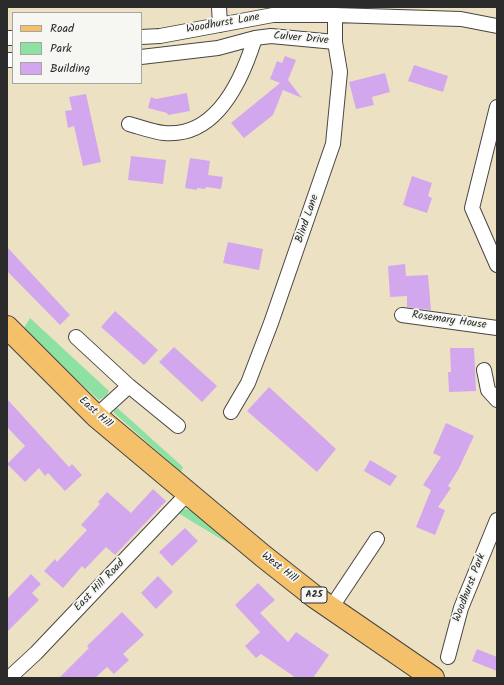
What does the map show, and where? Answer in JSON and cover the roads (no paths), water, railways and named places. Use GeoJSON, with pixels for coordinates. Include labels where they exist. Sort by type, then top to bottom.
{"type":"FeatureCollection","features":[{"type":"Feature","properties":{"kind":"main road","name":"East Hill"},"geometry":{"type":"LineString","coordinates":[[7,328],[96,416],[189,492]]}},
{"type":"Feature","properties":{"kind":"main road","name":"West Hill"},"geometry":{"type":"LineString","coordinates":[[189,492],[263,556],[331,608],[434,678]]}},
{"type":"Feature","properties":{"kind":"street"},"geometry":{"type":"LineString","coordinates":[[219,7],[220,25]]}},
{"type":"Feature","properties":{"kind":"street","name":"Woodhurst Lane"},"geometry":{"type":"LineString","coordinates":[[142,37],[160,36],[273,15],[335,15],[461,19],[497,26]]}},
{"type":"Feature","properties":{"kind":"street","name":"Blind Lane"},"geometry":{"type":"LineString","coordinates":[[231,412],[248,383],[272,323],[333,144],[340,72],[335,42],[335,15]]}},
{"type":"Feature","properties":{"kind":"street","name":"Culver Drive"},"geometry":{"type":"LineString","coordinates":[[255,38],[271,36],[335,42]]}},
{"type":"Feature","properties":{"kind":"street"},"geometry":{"type":"LineString","coordinates":[[129,124],[164,133],[187,132],[204,124],[226,103],[247,64],[255,38]]}},
{"type":"Feature","properties":{"kind":"street","name":"Woodhurst Lane"},"geometry":{"type":"LineString","coordinates":[[142,57],[218,48],[255,38]]}},
{"type":"Feature","properties":{"kind":"street"},"geometry":{"type":"LineString","coordinates":[[497,107],[472,208],[497,265]]}},
{"type":"Feature","properties":{"kind":"street","name":"Rosemary House"},"geometry":{"type":"LineString","coordinates":[[402,315],[497,328]]}},
{"type":"Feature","properties":{"kind":"street"},"geometry":{"type":"LineString","coordinates":[[76,337],[129,386],[178,426]]}},
{"type":"Feature","properties":{"kind":"street"},"geometry":{"type":"LineString","coordinates":[[484,370],[488,390],[497,400]]}},
{"type":"Feature","properties":{"kind":"street"},"geometry":{"type":"LineString","coordinates":[[96,416],[129,386]]}},
{"type":"Feature","properties":{"kind":"street","name":"East Hill Road"},"geometry":{"type":"LineString","coordinates":[[9,678],[36,653],[189,492]]}},
{"type":"Feature","properties":{"kind":"street","name":"Woodhurst Park"},"geometry":{"type":"LineString","coordinates":[[448,657],[461,608],[497,520]]}},
{"type":"Feature","properties":{"kind":"street"},"geometry":{"type":"LineString","coordinates":[[331,608],[377,539]]}}]}
